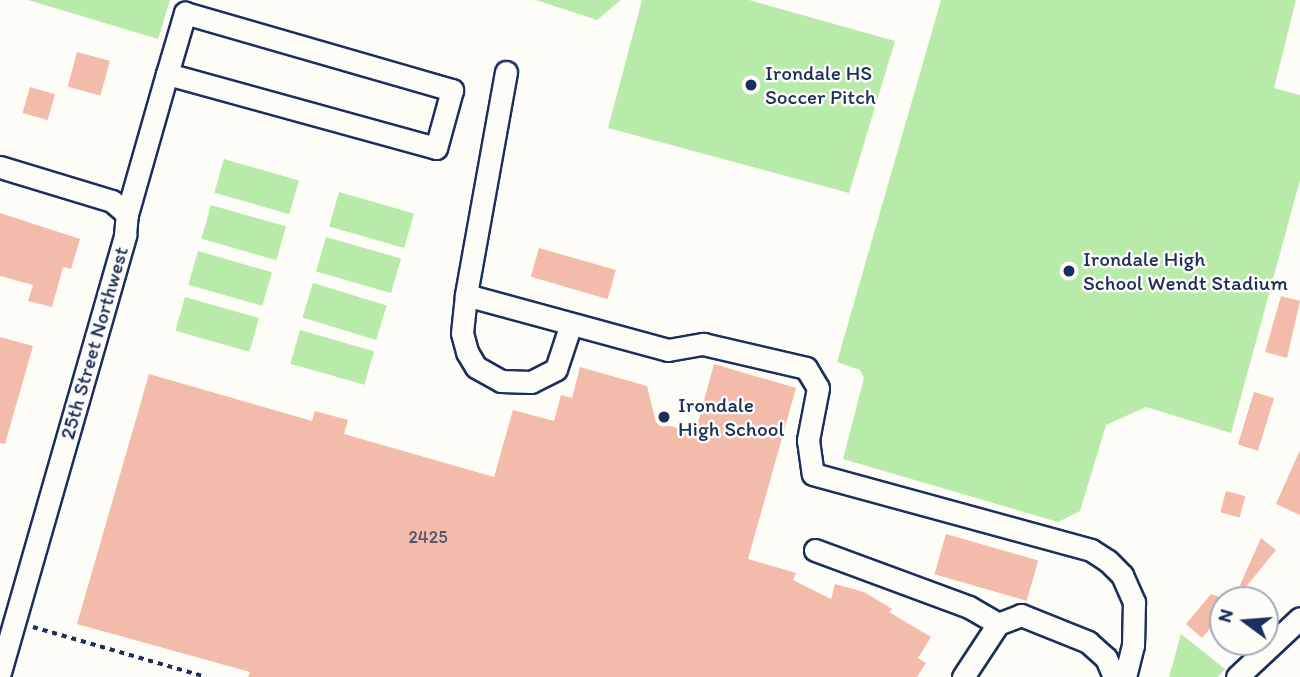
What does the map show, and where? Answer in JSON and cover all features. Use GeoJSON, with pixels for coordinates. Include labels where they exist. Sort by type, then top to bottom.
{"type":"FeatureCollection","features":[{"type":"Feature","properties":{"kind":"street","name":"25th Street Northwest"},"geometry":{"type":"LineString","coordinates":[[0,672],[127,214],[167,74],[185,13],[452,90],[436,148],[167,74]]}},
{"type":"Feature","properties":{"kind":"street"},"geometry":{"type":"LineString","coordinates":[[506,72],[466,295],[462,333],[467,352],[476,367],[501,381],[531,383],[555,369],[571,324]]}},
{"type":"Feature","properties":{"kind":"street"},"geometry":{"type":"LineString","coordinates":[[0,167],[112,201],[127,214]]}},
{"type":"Feature","properties":{"kind":"street"},"geometry":{"type":"LineString","coordinates":[[466,295],[668,350],[703,344],[806,368],[818,388],[808,440],[813,474],[1091,550],[1122,575],[1134,602],[1133,645],[1125,677]]}},
{"type":"Feature","properties":{"kind":"street"},"geometry":{"type":"LineString","coordinates":[[816,550],[969,607],[998,624]]}},
{"type":"Feature","properties":{"kind":"street"},"geometry":{"type":"LineString","coordinates":[[963,677],[998,624],[1021,615],[1065,629],[1106,658],[1114,677]]}},
{"type":"Feature","properties":{"kind":"street"},"geometry":{"type":"LineString","coordinates":[[1237,677],[1300,618]]}},
{"type":"Feature","properties":{"kind":"path"},"geometry":{"type":"LineString","coordinates":[[14,622],[206,677]]}},
{"type":"Feature","properties":{"kind":"green space"},"geometry":{"type":"Polygon","coordinates":[[[28,0],[170,0],[158,39],[28,0]]]}},
{"type":"Feature","properties":{"kind":"green space"},"geometry":{"type":"Polygon","coordinates":[[[536,0],[621,0],[597,20],[536,0]]]}},
{"type":"Feature","properties":{"kind":"green space","name":"Irondale HS Soccer Pitch"},"geometry":{"type":"Polygon","coordinates":[[[642,0],[749,0],[895,41],[849,193],[608,128],[642,0]]]}},
{"type":"Feature","properties":{"kind":"green space","name":"Irondale High School Wendt Stadium"},"geometry":{"type":"Polygon","coordinates":[[[941,0],[1296,0],[1274,88],[1300,95],[1300,180],[1231,433],[1146,407],[1106,425],[1080,511],[1058,522],[843,459],[864,378],[860,370],[837,362],[941,0]]]}},
{"type":"Feature","properties":{"kind":"green space"},"geometry":{"type":"Polygon","coordinates":[[[224,159],[299,180],[289,214],[214,193],[224,159]]]}},
{"type":"Feature","properties":{"kind":"green space"},"geometry":{"type":"Polygon","coordinates":[[[339,192],[414,213],[404,248],[329,227],[339,192]]]}},
{"type":"Feature","properties":{"kind":"green space"},"geometry":{"type":"Polygon","coordinates":[[[211,205],[286,226],[276,260],[201,239],[211,205]]]}},
{"type":"Feature","properties":{"kind":"green space"},"geometry":{"type":"Polygon","coordinates":[[[326,237],[401,258],[391,293],[316,272],[326,237]]]}},
{"type":"Feature","properties":{"kind":"green space"},"geometry":{"type":"Polygon","coordinates":[[[198,251],[272,272],[262,306],[188,285],[198,251]]]}},
{"type":"Feature","properties":{"kind":"green space"},"geometry":{"type":"Polygon","coordinates":[[[313,283],[387,306],[376,340],[302,317],[313,283]]]}},
{"type":"Feature","properties":{"kind":"green space"},"geometry":{"type":"Polygon","coordinates":[[[185,297],[259,318],[249,352],[175,331],[185,297]]]}},
{"type":"Feature","properties":{"kind":"green space"},"geometry":{"type":"Polygon","coordinates":[[[300,330],[374,351],[364,385],[290,364],[300,330]]]}},
{"type":"Feature","properties":{"kind":"green space"},"geometry":{"type":"Polygon","coordinates":[[[1181,634],[1225,669],[1218,677],[1169,677],[1181,634]]]}},
{"type":"Feature","properties":{"kind":"building"},"geometry":{"type":"Polygon","coordinates":[[[77,52],[110,61],[101,96],[68,87],[77,52]]]}},
{"type":"Feature","properties":{"kind":"building"},"geometry":{"type":"Polygon","coordinates":[[[30,87],[55,94],[48,120],[23,113],[30,87]]]}},
{"type":"Feature","properties":{"kind":"building"},"geometry":{"type":"Polygon","coordinates":[[[0,213],[80,239],[71,269],[63,267],[52,307],[28,301],[33,285],[0,276],[0,213]]]}},
{"type":"Feature","properties":{"kind":"building"},"geometry":{"type":"Polygon","coordinates":[[[539,248],[616,270],[608,299],[531,277],[539,248]]]}},
{"type":"Feature","properties":{"kind":"building"},"geometry":{"type":"Polygon","coordinates":[[[1281,296],[1300,301],[1287,358],[1265,352],[1281,296]]]}},
{"type":"Feature","properties":{"kind":"building"},"geometry":{"type":"Polygon","coordinates":[[[0,337],[33,346],[5,444],[0,443],[0,337]]]}},
{"type":"Feature","properties":{"kind":"building","name":"Irondale High School"},"geometry":{"type":"Polygon","coordinates":[[[714,364],[796,388],[748,559],[796,573],[793,580],[831,599],[835,584],[864,592],[892,609],[889,612],[931,637],[918,658],[926,663],[917,677],[248,677],[250,672],[77,624],[149,374],[312,421],[315,411],[348,420],[344,434],[494,477],[513,410],[554,421],[561,395],[572,398],[580,367],[647,386],[656,422],[695,433],[714,364]]]}},
{"type":"Feature","properties":{"kind":"building"},"geometry":{"type":"Polygon","coordinates":[[[1254,392],[1274,398],[1258,451],[1238,445],[1254,392]]]}},
{"type":"Feature","properties":{"kind":"building"},"geometry":{"type":"Polygon","coordinates":[[[1300,450],[1300,515],[1276,504],[1300,450]]]}},
{"type":"Feature","properties":{"kind":"building"},"geometry":{"type":"Polygon","coordinates":[[[1226,491],[1245,496],[1240,517],[1220,512],[1226,491]]]}},
{"type":"Feature","properties":{"kind":"building"},"geometry":{"type":"Polygon","coordinates":[[[946,534],[1038,560],[1027,601],[934,574],[946,534]]]}},
{"type":"Feature","properties":{"kind":"building"},"geometry":{"type":"Polygon","coordinates":[[[1261,538],[1276,550],[1247,586],[1240,585],[1261,538]]]}},
{"type":"Feature","properties":{"kind":"building"},"geometry":{"type":"Polygon","coordinates":[[[1209,596],[1209,630],[1202,638],[1186,624],[1209,596]]]}},
{"type":"Feature","properties":{"kind":"place","name":"Irondale HS Soccer Pitch"},"geometry":{"type":"Point","coordinates":[751,85]}},
{"type":"Feature","properties":{"kind":"place","name":"Irondale High School Wendt Stadium"},"geometry":{"type":"Point","coordinates":[1069,271]}},
{"type":"Feature","properties":{"kind":"place","name":"Irondale High School"},"geometry":{"type":"Point","coordinates":[664,417]}}]}
